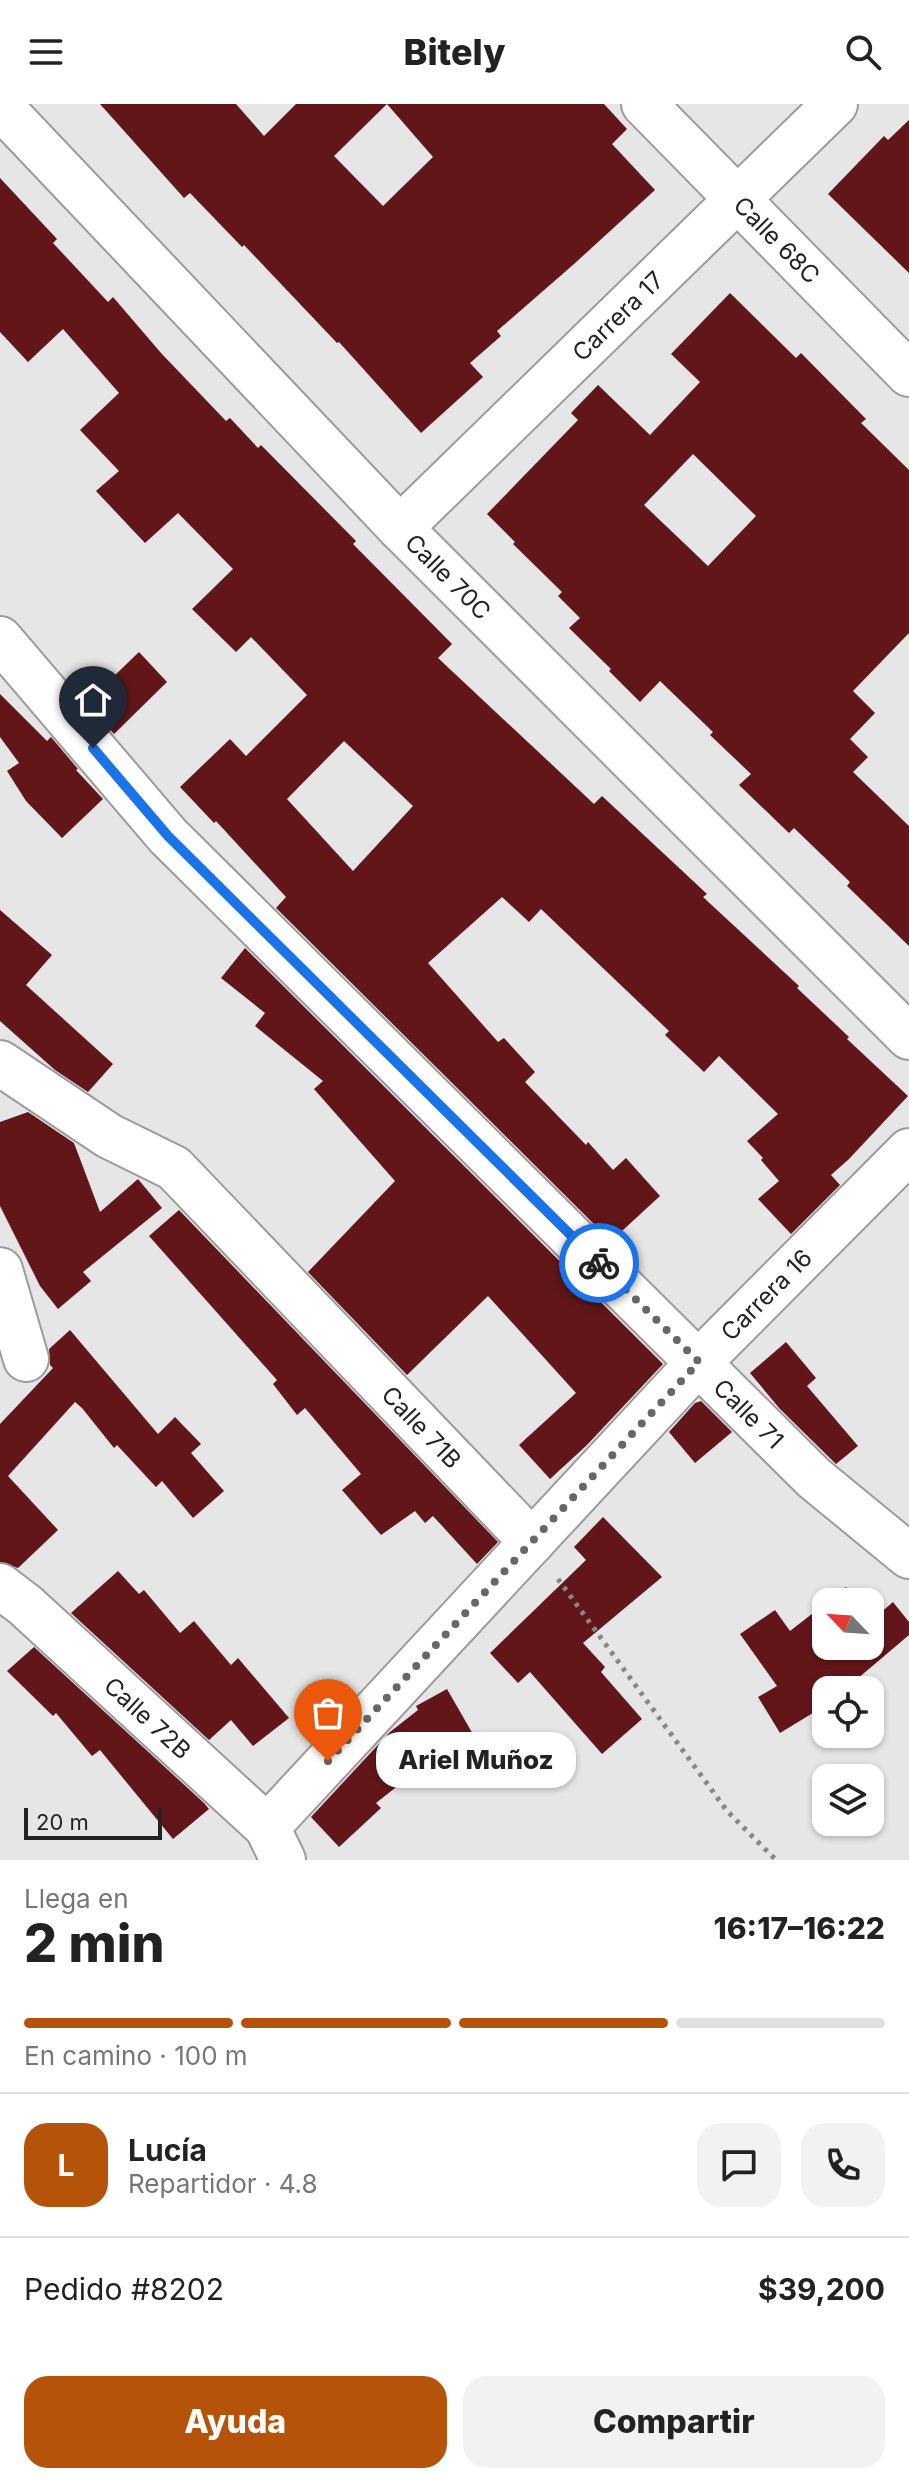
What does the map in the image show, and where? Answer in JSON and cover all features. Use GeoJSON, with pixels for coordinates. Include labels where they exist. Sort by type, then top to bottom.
{"type":"FeatureCollection","features":[{"type":"Feature","properties":{"kind":"street","name":"Calle 68C"},"geometry":{"type":"LineString","coordinates":[[644,104],[909,374]]}},
{"type":"Feature","properties":{"kind":"street","name":"Carrera 17"},"geometry":{"type":"LineString","coordinates":[[400,528],[835,104]]}},
{"type":"Feature","properties":{"kind":"street","name":"Calle 70C"},"geometry":{"type":"LineString","coordinates":[[0,106],[400,528],[909,1037]]}},
{"type":"Feature","properties":{"kind":"street","name":"Calle 71"},"geometry":{"type":"LineString","coordinates":[[0,639],[168,836],[814,1478],[909,1556]]}},
{"type":"Feature","properties":{"kind":"street","name":"Calle 71B"},"geometry":{"type":"LineString","coordinates":[[0,1063],[109,1136],[174,1168],[532,1542]]}},
{"type":"Feature","properties":{"kind":"street","name":"Carrera 16"},"geometry":{"type":"LineString","coordinates":[[275,1844],[532,1542],[699,1362],[909,1151]]}},
{"type":"Feature","properties":{"kind":"street"},"geometry":{"type":"LineString","coordinates":[[0,1270],[26,1359]]}},
{"type":"Feature","properties":{"kind":"street","name":"Calle 72B"},"geometry":{"type":"LineString","coordinates":[[0,1586],[25,1605],[275,1844]]}},
{"type":"Feature","properties":{"kind":"path"},"geometry":{"type":"LineString","coordinates":[[532,1542],[727,1811],[776,1860]]}},
{"type":"Feature","properties":{"kind":"building"},"geometry":{"type":"Polygon","coordinates":[[[100,104],[236,104],[264,136],[296,104],[387,104],[604,104],[627,129],[612,144],[655,190],[497,331],[501,336],[470,363],[483,377],[421,433],[339,342],[244,245],[242,247],[190,193],[184,198],[100,104]],[[387,104],[334,156],[383,206],[433,157],[387,104]]]}},
{"type":"Feature","properties":{"kind":"building"},"geometry":{"type":"Polygon","coordinates":[[[909,120],[909,273],[828,194],[884,136],[888,140],[909,120]]]}},
{"type":"Feature","properties":{"kind":"building"},"geometry":{"type":"Polygon","coordinates":[[[0,178],[57,239],[53,243],[108,302],[113,297],[226,421],[230,418],[258,448],[261,445],[452,644],[438,658],[594,804],[602,796],[707,894],[703,897],[799,986],[797,988],[849,1037],[847,1039],[908,1096],[831,1175],[840,1185],[791,1234],[758,1199],[779,1181],[747,1141],[778,1114],[719,1056],[704,1072],[665,1035],[669,1031],[541,909],[529,922],[502,897],[428,963],[498,1042],[504,1038],[535,1072],[525,1082],[586,1145],[588,1142],[613,1170],[626,1158],[660,1196],[611,1241],[276,908],[286,897],[180,787],[230,739],[246,756],[307,695],[251,637],[236,652],[192,609],[233,569],[178,513],[145,543],[96,491],[119,471],[80,430],[119,393],[63,329],[28,362],[0,332],[0,178]],[[344,741],[287,799],[353,871],[413,806],[344,741]]]}},
{"type":"Feature","properties":{"kind":"building"},"geometry":{"type":"Polygon","coordinates":[[[730,293],[796,358],[801,353],[866,419],[861,423],[909,470],[909,633],[853,691],[875,713],[850,739],[868,757],[853,772],[909,826],[909,946],[847,886],[850,882],[794,828],[789,833],[739,785],[751,774],[660,681],[640,702],[609,671],[611,669],[569,628],[580,618],[558,596],[562,592],[487,514],[578,420],[571,413],[598,385],[650,435],[700,382],[671,354],[730,293]],[[693,454],[644,505],[708,566],[756,516],[693,454]]]}},
{"type":"Feature","properties":{"kind":"building"},"geometry":{"type":"Polygon","coordinates":[[[139,652],[167,682],[114,734],[87,702],[139,652]]]}},
{"type":"Feature","properties":{"kind":"building"},"geometry":{"type":"Polygon","coordinates":[[[0,694],[47,741],[51,737],[103,799],[62,838],[26,801],[7,771],[19,763],[0,737],[0,694]]]}},
{"type":"Feature","properties":{"kind":"building"},"geometry":{"type":"Polygon","coordinates":[[[0,910],[52,955],[26,985],[113,1064],[88,1092],[55,1070],[0,1021],[0,910]]]}},
{"type":"Feature","properties":{"kind":"building"},"geometry":{"type":"Polygon","coordinates":[[[245,948],[663,1364],[587,1445],[550,1479],[519,1445],[576,1393],[488,1296],[407,1375],[308,1272],[395,1181],[314,1089],[323,1081],[255,1026],[265,1013],[221,978],[245,948]]]}},
{"type":"Feature","properties":{"kind":"building"},"geometry":{"type":"Polygon","coordinates":[[[28,1112],[74,1143],[100,1212],[138,1179],[162,1208],[83,1272],[91,1281],[58,1309],[40,1286],[0,1206],[0,1122],[28,1112]]]}},
{"type":"Feature","properties":{"kind":"building"},"geometry":{"type":"Polygon","coordinates":[[[179,1210],[498,1542],[477,1564],[433,1516],[425,1523],[415,1511],[381,1535],[342,1490],[361,1474],[305,1408],[297,1415],[273,1384],[277,1380],[149,1236],[179,1210]]]}},
{"type":"Feature","properties":{"kind":"building"},"geometry":{"type":"Polygon","coordinates":[[[70,1330],[158,1434],[175,1417],[201,1444],[191,1453],[224,1491],[193,1518],[162,1481],[156,1487],[117,1445],[114,1448],[75,1402],[8,1476],[58,1530],[18,1568],[0,1562],[0,1424],[53,1368],[49,1349],[70,1330]]]}},
{"type":"Feature","properties":{"kind":"building"},"geometry":{"type":"Polygon","coordinates":[[[786,1342],[816,1378],[807,1386],[858,1446],[836,1464],[780,1409],[750,1373],[786,1342]]]}},
{"type":"Feature","properties":{"kind":"building"},"geometry":{"type":"Polygon","coordinates":[[[701,1401],[732,1432],[695,1463],[669,1432],[695,1403],[701,1401]]]}},
{"type":"Feature","properties":{"kind":"building"},"geometry":{"type":"Polygon","coordinates":[[[603,1517],[662,1577],[583,1643],[605,1667],[601,1672],[642,1719],[602,1754],[530,1672],[518,1683],[490,1653],[586,1560],[574,1547],[603,1517]]]}},
{"type":"Feature","properties":{"kind":"building"},"geometry":{"type":"Polygon","coordinates":[[[118,1571],[139,1594],[144,1590],[180,1633],[194,1621],[231,1665],[238,1658],[289,1718],[253,1746],[231,1720],[209,1740],[71,1613],[118,1571]]]}},
{"type":"Feature","properties":{"kind":"building"},"geometry":{"type":"Polygon","coordinates":[[[893,1602],[909,1622],[909,1635],[884,1656],[884,1610],[893,1602]]]}},
{"type":"Feature","properties":{"kind":"building"},"geometry":{"type":"Polygon","coordinates":[[[775,1610],[790,1631],[812,1614],[812,1660],[879,1660],[861,1676],[812,1676],[812,1714],[780,1733],[758,1697],[777,1686],[740,1634],[775,1610]]]}},
{"type":"Feature","properties":{"kind":"building"},"geometry":{"type":"Polygon","coordinates":[[[34,1647],[209,1809],[173,1839],[100,1750],[92,1756],[56,1713],[53,1716],[7,1671],[34,1647]]]}},
{"type":"Feature","properties":{"kind":"building"},"geometry":{"type":"Polygon","coordinates":[[[447,1689],[474,1736],[428,1762],[376,1803],[381,1808],[339,1847],[311,1817],[390,1732],[418,1710],[416,1706],[447,1689]]]}},
{"type":"Feature","properties":{"kind":"way so far"},"geometry":{"type":"LineString","coordinates":[[328,1761],[699,1362],[599,1263]]}},
{"type":"Feature","properties":{"kind":"place","name":"Ariel Muñoz"},"geometry":{"type":"Point","coordinates":[328,1761]}},
{"type":"Feature","properties":{"kind":"route"},"geometry":{"type":"LineString","coordinates":[[93,748],[168,836],[599,1263]]}}]}
